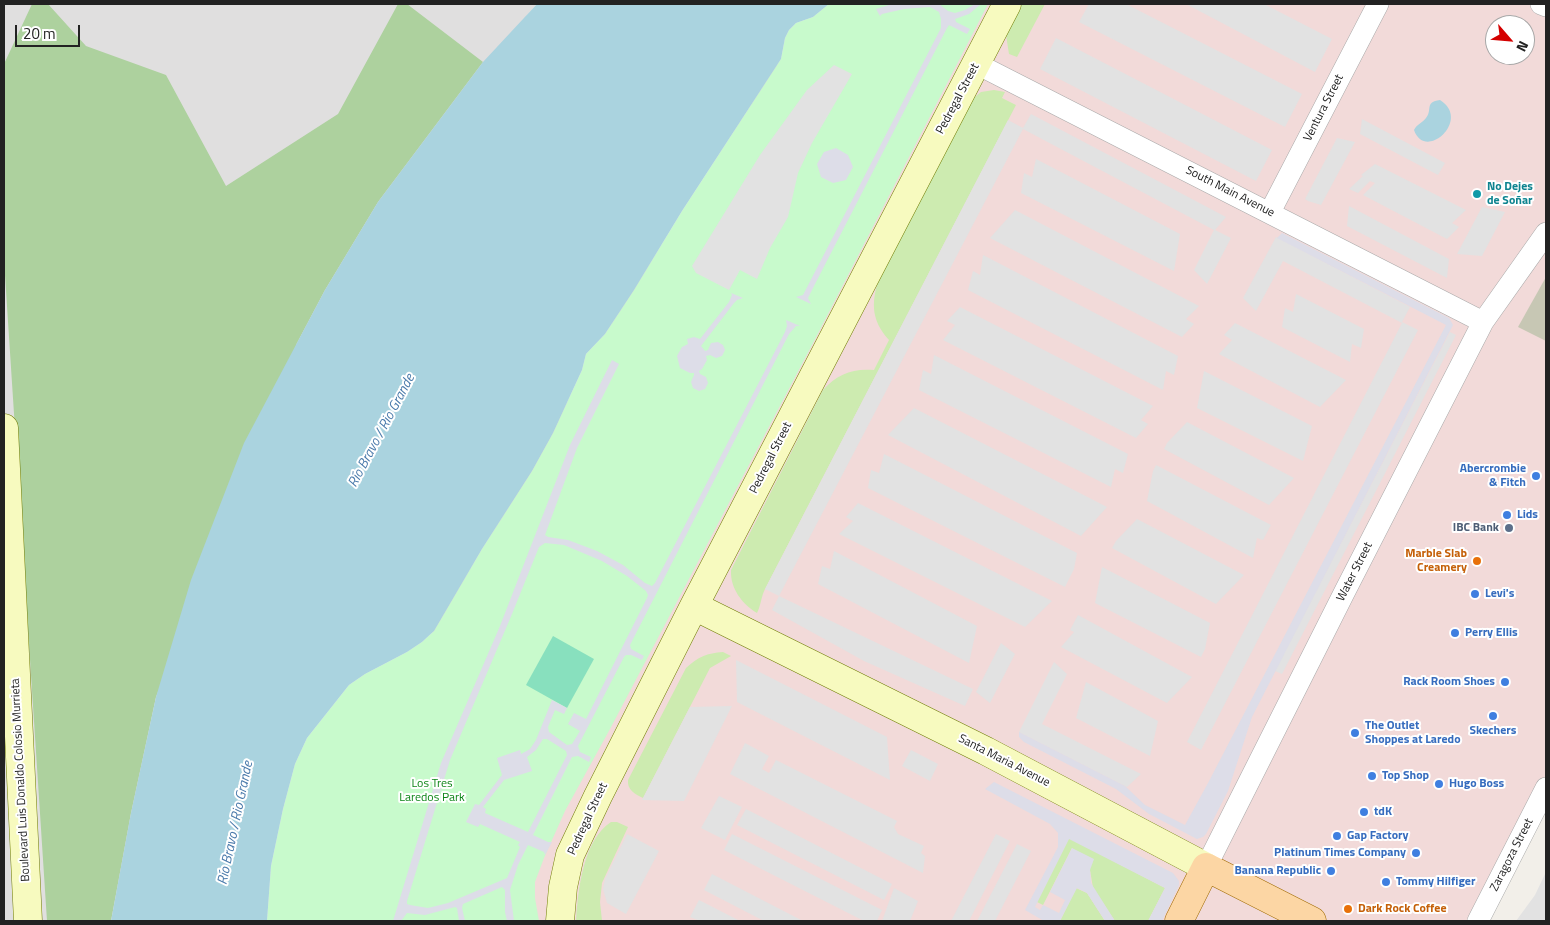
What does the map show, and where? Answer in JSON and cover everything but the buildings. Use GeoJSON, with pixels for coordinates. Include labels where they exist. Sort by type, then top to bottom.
{"type":"FeatureCollection","features":[{"type":"Feature","properties":{"kind":"main road","name":"Pedregal Street"},"geometry":{"type":"LineString","coordinates":[[560,921],[563,887],[570,855],[694,606],[1007,4]]}},
{"type":"Feature","properties":{"kind":"main road","name":"Boulevard Luis Donaldo Colosio Murrieta"},"geometry":{"type":"LineString","coordinates":[[4,428],[28,921]]}},
{"type":"Feature","properties":{"kind":"main road","name":"Santa Maria Avenue"},"geometry":{"type":"LineString","coordinates":[[694,606],[986,751],[1312,921]]}},
{"type":"Feature","properties":{"kind":"main road","name":"Water Street"},"geometry":{"type":"LineString","coordinates":[[1179,921],[1206,867]]}},
{"type":"Feature","properties":{"kind":"street","name":"Ventura Street"},"geometry":{"type":"LineString","coordinates":[[1270,212],[1378,4]]}},
{"type":"Feature","properties":{"kind":"street"},"geometry":{"type":"LineString","coordinates":[[1541,4],[1546,6]]}},
{"type":"Feature","properties":{"kind":"street","name":"South Main Avenue"},"geometry":{"type":"LineString","coordinates":[[977,64],[1483,322]]}},
{"type":"Feature","properties":{"kind":"street","name":"Water Street"},"geometry":{"type":"LineString","coordinates":[[1206,867],[1483,322],[1546,233]]}},
{"type":"Feature","properties":{"kind":"street","name":"Zaragoza Street"},"geometry":{"type":"LineString","coordinates":[[1478,921],[1546,788]]}},
{"type":"Feature","properties":{"kind":"shaded area"},"geometry":{"type":"Polygon","coordinates":[[[4,4],[537,4],[527,15],[156,697],[111,921],[4,921],[4,4]]]}},
{"type":"Feature","properties":{"kind":"shaded area"},"geometry":{"type":"Polygon","coordinates":[[[829,4],[1546,4],[1546,788],[1478,921],[267,921],[448,605],[516,494],[605,334],[775,67],[829,4]]]}},
{"type":"Feature","properties":{"kind":"shaded area"},"geometry":{"type":"Polygon","coordinates":[[[892,4],[939,4],[948,11],[955,13],[975,4],[981,4],[969,14],[955,19],[956,22],[970,29],[967,34],[949,25],[947,28],[808,298],[811,304],[796,297],[803,295],[941,28],[939,12],[930,7],[904,9],[880,16],[876,9],[892,4]]]}},
{"type":"Feature","properties":{"kind":"shaded area"},"geometry":{"type":"Polygon","coordinates":[[[1089,4],[1126,4],[1302,94],[1285,127],[1079,22],[1089,4]]]}},
{"type":"Feature","properties":{"kind":"shaded area"},"geometry":{"type":"Polygon","coordinates":[[[1186,4],[1264,4],[1332,39],[1315,72],[1186,4]]]}},
{"type":"Feature","properties":{"kind":"shaded area"},"geometry":{"type":"Polygon","coordinates":[[[1056,38],[1272,150],[1256,181],[1040,69],[1056,38]]]}},
{"type":"Feature","properties":{"kind":"shaded area"},"geometry":{"type":"Polygon","coordinates":[[[834,65],[852,74],[812,143],[798,173],[788,217],[770,248],[757,279],[740,270],[729,290],[696,273],[692,266],[760,155],[807,90],[834,65]]]}},
{"type":"Feature","properties":{"kind":"shaded area"},"geometry":{"type":"Polygon","coordinates":[[[1031,114],[1226,217],[1215,230],[1231,238],[1207,284],[1194,270],[1214,230],[1023,129],[779,596],[765,589],[1008,120],[1023,128],[1031,114]]]}},
{"type":"Feature","properties":{"kind":"shaded area"},"geometry":{"type":"Polygon","coordinates":[[[1362,119],[1445,163],[1438,175],[1360,134],[1362,119]]]}},
{"type":"Feature","properties":{"kind":"shaded area"},"geometry":{"type":"Polygon","coordinates":[[[1337,138],[1355,142],[1321,205],[1308,201],[1305,199],[1337,138]]]}},
{"type":"Feature","properties":{"kind":"shaded area"},"geometry":{"type":"Polygon","coordinates":[[[836,148],[848,155],[853,167],[846,180],[833,183],[821,177],[817,164],[824,152],[836,148]]]}},
{"type":"Feature","properties":{"kind":"shaded area"},"geometry":{"type":"Polygon","coordinates":[[[1036,159],[1180,234],[1174,271],[1021,193],[1024,173],[1032,177],[1036,159]]]}},
{"type":"Feature","properties":{"kind":"shaded area"},"geometry":{"type":"Polygon","coordinates":[[[1375,164],[1466,210],[1452,223],[1459,227],[1447,239],[1363,195],[1375,183],[1370,181],[1358,193],[1349,189],[1363,176],[1361,175],[1375,164]]]}},
{"type":"Feature","properties":{"kind":"shaded area"},"geometry":{"type":"Polygon","coordinates":[[[1349,206],[1449,259],[1447,278],[1347,226],[1349,206]]]}},
{"type":"Feature","properties":{"kind":"shaded area"},"geometry":{"type":"Polygon","coordinates":[[[1482,207],[1505,212],[1482,256],[1457,254],[1482,207]]]}},
{"type":"Feature","properties":{"kind":"shaded area"},"geometry":{"type":"Polygon","coordinates":[[[1015,210],[1199,306],[1186,319],[1194,324],[1182,337],[990,238],[1015,210]]]}},
{"type":"Feature","properties":{"kind":"shaded area"},"geometry":{"type":"Polygon","coordinates":[[[1282,233],[1449,318],[1453,325],[1252,717],[1228,791],[1206,834],[1197,839],[1149,814],[1116,789],[1024,742],[1019,737],[1019,732],[1125,786],[1145,805],[1185,825],[1208,783],[1446,325],[1277,238],[1282,233]]]}},
{"type":"Feature","properties":{"kind":"shaded area"},"geometry":{"type":"Polygon","coordinates":[[[1276,237],[1410,307],[1402,322],[1418,330],[1201,750],[1187,742],[1402,323],[1283,261],[1256,311],[1243,298],[1276,237]]]}},
{"type":"Feature","properties":{"kind":"shaded area"},"geometry":{"type":"Polygon","coordinates":[[[983,255],[1178,356],[1174,375],[1166,371],[1163,390],[968,290],[973,271],[980,275],[983,255]]]}},
{"type":"Feature","properties":{"kind":"shaded area"},"geometry":{"type":"Polygon","coordinates":[[[1546,277],[1546,341],[1518,327],[1546,277]]]}},
{"type":"Feature","properties":{"kind":"shaded area"},"geometry":{"type":"Polygon","coordinates":[[[731,293],[743,298],[734,303],[701,346],[705,351],[708,350],[711,343],[718,342],[723,345],[725,350],[722,356],[716,358],[710,355],[706,356],[707,360],[699,371],[700,374],[706,377],[708,383],[705,389],[699,391],[693,388],[691,382],[694,373],[680,368],[677,356],[682,347],[688,344],[687,339],[694,337],[700,339],[729,302],[731,293]]]}},
{"type":"Feature","properties":{"kind":"shaded area"},"geometry":{"type":"Polygon","coordinates":[[[1296,294],[1364,329],[1361,348],[1352,344],[1350,362],[1282,327],[1285,308],[1293,312],[1296,294]]]}},
{"type":"Feature","properties":{"kind":"shaded area"},"geometry":{"type":"Polygon","coordinates":[[[960,307],[1153,406],[1141,420],[1148,424],[1136,438],[943,340],[955,325],[947,321],[960,307]]]}},
{"type":"Feature","properties":{"kind":"shaded area"},"geometry":{"type":"Polygon","coordinates":[[[786,320],[800,326],[796,326],[789,334],[630,645],[631,649],[644,656],[642,660],[631,655],[624,657],[578,746],[580,752],[591,757],[589,762],[578,756],[572,757],[533,835],[552,842],[545,855],[544,852],[528,845],[518,865],[510,890],[514,921],[507,921],[505,890],[502,887],[463,904],[465,921],[459,921],[457,908],[455,907],[425,915],[407,913],[401,921],[393,921],[441,763],[500,626],[570,445],[612,360],[619,364],[577,448],[545,535],[568,540],[597,551],[623,565],[645,583],[652,586],[787,326],[786,320]],[[545,543],[539,547],[450,760],[407,904],[428,908],[448,903],[507,878],[520,847],[518,845],[520,842],[480,824],[478,827],[466,822],[475,804],[479,805],[502,775],[497,758],[520,750],[521,754],[530,749],[536,740],[552,700],[567,708],[564,714],[555,710],[548,727],[549,732],[567,745],[572,744],[580,731],[568,724],[574,713],[586,719],[647,598],[646,591],[627,576],[602,561],[564,545],[545,543]],[[543,739],[536,750],[527,757],[532,771],[504,780],[483,807],[486,809],[485,813],[528,832],[567,755],[566,751],[547,739],[543,739]]]}},
{"type":"Feature","properties":{"kind":"shaded area"},"geometry":{"type":"Polygon","coordinates":[[[1235,323],[1346,380],[1320,407],[1219,354],[1232,340],[1224,335],[1235,323]]]}},
{"type":"Feature","properties":{"kind":"shaded area"},"geometry":{"type":"Polygon","coordinates":[[[1450,332],[1456,335],[1282,674],[1275,671],[1450,332]]]}},
{"type":"Feature","properties":{"kind":"shaded area"},"geometry":{"type":"Polygon","coordinates":[[[934,355],[1128,454],[1123,473],[1115,469],[1111,487],[919,390],[923,370],[931,374],[934,355]]]}},
{"type":"Feature","properties":{"kind":"shaded area"},"geometry":{"type":"Polygon","coordinates":[[[1204,371],[1312,426],[1303,461],[1197,408],[1204,371]]]}},
{"type":"Feature","properties":{"kind":"shaded area"},"geometry":{"type":"Polygon","coordinates":[[[914,408],[1107,507],[1081,536],[888,435],[914,408]]]}},
{"type":"Feature","properties":{"kind":"shaded area"},"geometry":{"type":"Polygon","coordinates":[[[1187,422],[1294,478],[1269,505],[1164,449],[1167,443],[1187,422]]]}},
{"type":"Feature","properties":{"kind":"shaded area"},"geometry":{"type":"Polygon","coordinates":[[[884,454],[1077,553],[1074,569],[1065,587],[868,488],[871,470],[879,473],[884,454]]]}},
{"type":"Feature","properties":{"kind":"shaded area"},"geometry":{"type":"Polygon","coordinates":[[[1156,465],[1271,525],[1263,540],[1257,538],[1253,558],[1147,501],[1156,465]]]}},
{"type":"Feature","properties":{"kind":"shaded area"},"geometry":{"type":"Polygon","coordinates":[[[858,503],[1052,601],[1025,627],[839,534],[853,521],[846,517],[858,503]]]}},
{"type":"Feature","properties":{"kind":"shaded area"},"geometry":{"type":"Polygon","coordinates":[[[1137,519],[1244,575],[1216,604],[1112,548],[1116,541],[1137,519]]]}},
{"type":"Feature","properties":{"kind":"shaded area"},"geometry":{"type":"Polygon","coordinates":[[[834,551],[977,626],[969,663],[818,584],[822,566],[830,569],[834,551]]]}},
{"type":"Feature","properties":{"kind":"shaded area"},"geometry":{"type":"Polygon","coordinates":[[[1102,567],[1210,623],[1205,649],[1201,657],[1095,603],[1102,567]]]}},
{"type":"Feature","properties":{"kind":"shaded area"},"geometry":{"type":"Polygon","coordinates":[[[779,596],[973,689],[965,706],[864,661],[772,610],[779,596]]]}},
{"type":"Feature","properties":{"kind":"shaded area"},"geometry":{"type":"Polygon","coordinates":[[[1078,615],[1192,677],[1167,703],[1061,647],[1074,632],[1070,630],[1078,615]]]}},
{"type":"Feature","properties":{"kind":"shaded area"},"geometry":{"type":"Polygon","coordinates":[[[1001,643],[1015,654],[990,703],[976,692],[1001,643]]]}},
{"type":"Feature","properties":{"kind":"shaded area"},"geometry":{"type":"Polygon","coordinates":[[[736,660],[887,737],[890,780],[737,702],[736,660]]]}},
{"type":"Feature","properties":{"kind":"shaded area"},"geometry":{"type":"Polygon","coordinates":[[[1054,662],[1067,674],[1042,724],[1141,774],[1127,787],[1019,732],[1054,662]]]}},
{"type":"Feature","properties":{"kind":"shaded area"},"geometry":{"type":"Polygon","coordinates":[[[1086,682],[1158,721],[1150,756],[1076,718],[1086,682]]]}},
{"type":"Feature","properties":{"kind":"shaded area"},"geometry":{"type":"Polygon","coordinates":[[[732,706],[684,801],[642,800],[690,707],[732,706]]]}},
{"type":"Feature","properties":{"kind":"shaded area"},"geometry":{"type":"Polygon","coordinates":[[[745,743],[769,756],[762,769],[769,773],[776,760],[897,821],[894,827],[898,834],[924,846],[921,853],[925,856],[923,873],[730,774],[745,743]]]}},
{"type":"Feature","properties":{"kind":"shaded area"},"geometry":{"type":"Polygon","coordinates":[[[911,750],[938,764],[930,781],[902,766],[911,750]]]}},
{"type":"Feature","properties":{"kind":"shaded area"},"geometry":{"type":"Polygon","coordinates":[[[994,782],[1173,873],[1179,881],[1179,885],[1162,921],[1148,921],[1165,888],[1069,839],[1035,907],[1040,910],[1043,905],[1059,913],[1065,900],[1050,892],[1072,848],[1094,859],[1090,870],[1091,883],[1115,921],[1105,921],[1087,893],[1077,888],[1060,921],[1044,921],[1025,910],[1058,847],[1058,833],[1050,824],[985,789],[994,782]]]}},
{"type":"Feature","properties":{"kind":"shaded area"},"geometry":{"type":"Polygon","coordinates":[[[719,796],[742,807],[725,840],[701,828],[719,796]]]}},
{"type":"Feature","properties":{"kind":"shaded area"},"geometry":{"type":"Polygon","coordinates":[[[746,809],[892,884],[884,900],[737,825],[746,809]]]}},
{"type":"Feature","properties":{"kind":"shaded area"},"geometry":{"type":"Polygon","coordinates":[[[627,834],[659,851],[626,914],[607,903],[603,889],[605,879],[627,834]]]}},
{"type":"Feature","properties":{"kind":"shaded area"},"geometry":{"type":"Polygon","coordinates":[[[732,834],[882,910],[877,921],[864,921],[724,850],[732,834]]]}},
{"type":"Feature","properties":{"kind":"shaded area"},"geometry":{"type":"Polygon","coordinates":[[[996,834],[1010,841],[969,921],[951,921],[996,834]]]}},
{"type":"Feature","properties":{"kind":"shaded area"},"geometry":{"type":"Polygon","coordinates":[[[1017,844],[1031,851],[995,921],[977,921],[1017,844]]]}},
{"type":"Feature","properties":{"kind":"shaded area"},"geometry":{"type":"Polygon","coordinates":[[[1546,872],[1546,921],[1516,921],[1535,895],[1546,872]]]}},
{"type":"Feature","properties":{"kind":"shaded area"},"geometry":{"type":"Polygon","coordinates":[[[712,874],[803,921],[764,921],[704,890],[712,874]]]}},
{"type":"Feature","properties":{"kind":"shaded area"},"geometry":{"type":"Polygon","coordinates":[[[894,888],[918,901],[910,921],[882,921],[894,888]]]}},
{"type":"Feature","properties":{"kind":"shaded area"},"geometry":{"type":"Polygon","coordinates":[[[699,900],[740,921],[700,921],[690,917],[699,900]]]}},
{"type":"Feature","properties":{"kind":"green space"},"geometry":{"type":"Polygon","coordinates":[[[32,4],[48,4],[86,46],[166,75],[226,186],[338,114],[398,4],[407,4],[483,62],[378,202],[325,290],[297,343],[156,697],[131,813],[111,921],[47,921],[4,260],[4,64],[32,4]]]}},
{"type":"Feature","properties":{"kind":"green space","name":"Los Tres Laredos Park"},"geometry":{"type":"Polygon","coordinates":[[[829,4],[988,4],[812,345],[565,811],[535,882],[535,898],[539,921],[267,921],[271,866],[283,809],[295,764],[307,738],[349,685],[365,674],[407,652],[434,631],[482,549],[532,471],[553,433],[582,370],[586,354],[605,334],[781,59],[785,38],[789,30],[796,23],[813,17],[829,4]]]}},
{"type":"Feature","properties":{"kind":"green space"},"geometry":{"type":"Polygon","coordinates":[[[1021,4],[1045,4],[1017,57],[1009,54],[1006,35],[1021,4]]]}},
{"type":"Feature","properties":{"kind":"green space"},"geometry":{"type":"Polygon","coordinates":[[[994,90],[1005,92],[1002,98],[1016,105],[765,589],[757,613],[746,605],[738,595],[731,577],[731,570],[823,390],[828,384],[846,373],[859,370],[874,370],[889,340],[879,326],[874,312],[874,298],[878,281],[971,100],[981,92],[994,90]]]}},
{"type":"Feature","properties":{"kind":"green space"},"geometry":{"type":"Polygon","coordinates":[[[553,636],[594,659],[567,708],[526,685],[553,636]]]}},
{"type":"Feature","properties":{"kind":"green space"},"geometry":{"type":"Polygon","coordinates":[[[723,652],[731,656],[710,668],[643,798],[637,795],[630,789],[628,780],[686,668],[703,656],[723,652]]]}},
{"type":"Feature","properties":{"kind":"green space"},"geometry":{"type":"Polygon","coordinates":[[[611,822],[617,822],[628,827],[602,883],[600,902],[602,921],[576,921],[578,895],[588,853],[602,830],[611,822]]]}},
{"type":"Feature","properties":{"kind":"green space"},"geometry":{"type":"Polygon","coordinates":[[[1069,838],[1165,888],[1148,921],[1115,921],[1093,888],[1090,870],[1072,848],[1043,905],[1037,902],[1069,838]]]}},
{"type":"Feature","properties":{"kind":"green space"},"geometry":{"type":"Polygon","coordinates":[[[1076,888],[1087,893],[1105,921],[1060,921],[1076,888]]]}},
{"type":"Feature","properties":{"kind":"water","name":"Río Bravo / Rio Grande"},"geometry":{"type":"Polygon","coordinates":[[[537,4],[829,4],[813,17],[796,23],[789,30],[785,38],[781,59],[605,334],[586,354],[582,370],[553,433],[532,471],[482,549],[434,631],[407,652],[365,674],[349,685],[307,738],[295,764],[283,809],[271,866],[267,921],[111,921],[131,813],[156,697],[191,580],[244,443],[325,290],[378,202],[483,62],[537,4]]]}},
{"type":"Feature","properties":{"kind":"water"},"geometry":{"type":"Polygon","coordinates":[[[1440,100],[1449,108],[1451,118],[1449,127],[1435,140],[1427,142],[1420,139],[1414,130],[1428,115],[1430,104],[1440,100]]]}},
{"type":"Feature","properties":{"kind":"place","name":"No Dejes de Soñar"},"geometry":{"type":"Point","coordinates":[1477,194]}},
{"type":"Feature","properties":{"kind":"place","name":"Abercrombie & Fitch"},"geometry":{"type":"Point","coordinates":[1536,476]}},
{"type":"Feature","properties":{"kind":"place","name":"Lids"},"geometry":{"type":"Point","coordinates":[1507,515]}},
{"type":"Feature","properties":{"kind":"place","name":"IBC Bank"},"geometry":{"type":"Point","coordinates":[1509,528]}},
{"type":"Feature","properties":{"kind":"place","name":"Marble Slab Creamery"},"geometry":{"type":"Point","coordinates":[1477,561]}},
{"type":"Feature","properties":{"kind":"place","name":"Levi's"},"geometry":{"type":"Point","coordinates":[1475,594]}},
{"type":"Feature","properties":{"kind":"place","name":"Perry Ellis"},"geometry":{"type":"Point","coordinates":[1455,633]}},
{"type":"Feature","properties":{"kind":"place","name":"Rack Room Shoes"},"geometry":{"type":"Point","coordinates":[1505,682]}},
{"type":"Feature","properties":{"kind":"place","name":"Skechers"},"geometry":{"type":"Point","coordinates":[1493,716]}},
{"type":"Feature","properties":{"kind":"place","name":"The Outlet Shoppes at Laredo"},"geometry":{"type":"Point","coordinates":[1355,733]}},
{"type":"Feature","properties":{"kind":"place","name":"Top Shop"},"geometry":{"type":"Point","coordinates":[1372,776]}},
{"type":"Feature","properties":{"kind":"place","name":"Hugo Boss"},"geometry":{"type":"Point","coordinates":[1439,784]}},
{"type":"Feature","properties":{"kind":"place","name":"tdK"},"geometry":{"type":"Point","coordinates":[1364,812]}},
{"type":"Feature","properties":{"kind":"place","name":"Gap Factory"},"geometry":{"type":"Point","coordinates":[1337,836]}},
{"type":"Feature","properties":{"kind":"place","name":"Platinum Times Company"},"geometry":{"type":"Point","coordinates":[1416,853]}},
{"type":"Feature","properties":{"kind":"place","name":"Banana Republic"},"geometry":{"type":"Point","coordinates":[1331,871]}},
{"type":"Feature","properties":{"kind":"place","name":"Tommy Hilfiger"},"geometry":{"type":"Point","coordinates":[1386,882]}},
{"type":"Feature","properties":{"kind":"place","name":"Dark Rock Coffee"},"geometry":{"type":"Point","coordinates":[1348,909]}}]}
